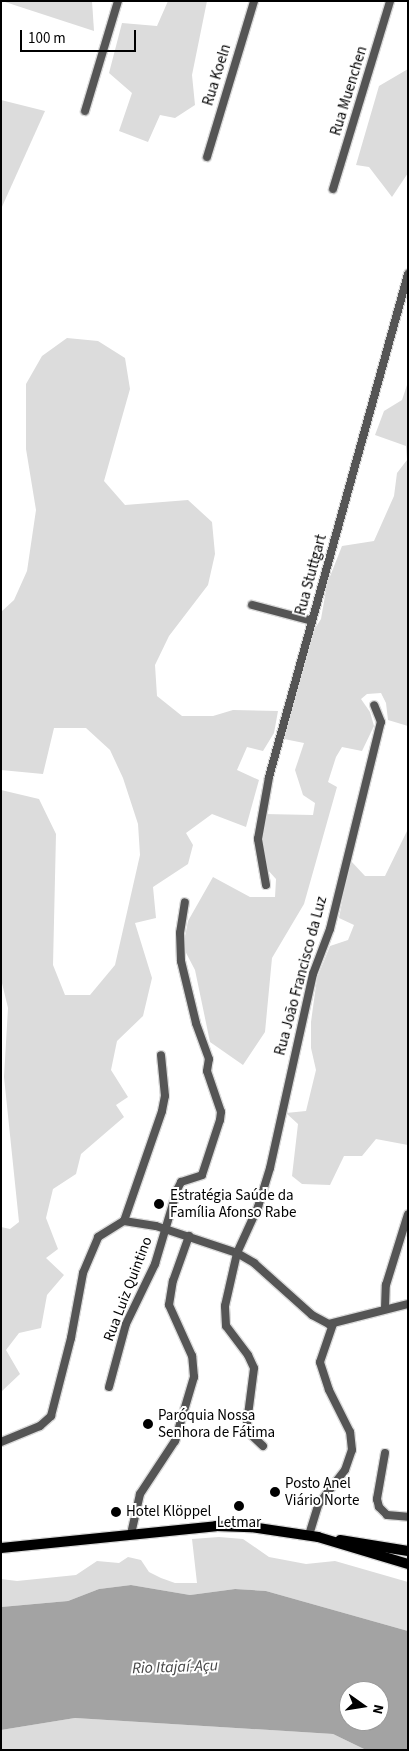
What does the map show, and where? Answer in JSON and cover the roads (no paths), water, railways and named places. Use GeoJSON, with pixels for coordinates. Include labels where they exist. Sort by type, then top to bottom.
{"type":"FeatureCollection","features":[{"type":"Feature","properties":{"kind":"main road"},"geometry":{"type":"LineString","coordinates":[[1,1548],[216,1526],[251,1527],[327,1539],[408,1564]]}},
{"type":"Feature","properties":{"kind":"main road"},"geometry":{"type":"LineString","coordinates":[[327,1539],[356,1540],[408,1551]]}},
{"type":"Feature","properties":{"kind":"street"},"geometry":{"type":"LineString","coordinates":[[85,111],[118,1]]}},
{"type":"Feature","properties":{"kind":"street","name":"Rua Koeln"},"geometry":{"type":"LineString","coordinates":[[207,157],[254,1]]}},
{"type":"Feature","properties":{"kind":"street","name":"Rua Muenchen"},"geometry":{"type":"LineString","coordinates":[[333,189],[390,1]]}},
{"type":"Feature","properties":{"kind":"street","name":"Rua Stuttgart"},"geometry":{"type":"LineString","coordinates":[[266,885],[258,839],[269,777],[408,274]]}},
{"type":"Feature","properties":{"kind":"street"},"geometry":{"type":"LineString","coordinates":[[252,605],[312,621]]}},
{"type":"Feature","properties":{"kind":"street","name":"Rua João Francisco da Luz"},"geometry":{"type":"LineString","coordinates":[[263,1446],[248,1432],[247,1424],[254,1389],[254,1368],[248,1355],[226,1326],[224,1316],[237,1253],[258,1207],[270,1168],[313,974],[330,929],[381,722],[374,705]]}},
{"type":"Feature","properties":{"kind":"street","name":"Rua Luiz Quintino"},"geometry":{"type":"LineString","coordinates":[[109,1387],[126,1324],[154,1264],[181,1182],[202,1174],[221,1112],[210,1086],[210,1059],[196,1023],[181,961],[180,934],[185,902]]}},
{"type":"Feature","properties":{"kind":"street"},"geometry":{"type":"LineString","coordinates":[[1,1442],[40,1426],[51,1416],[71,1338],[82,1274],[98,1237],[124,1221],[162,1111],[165,1096],[161,1055]]}},
{"type":"Feature","properties":{"kind":"street"},"geometry":{"type":"LineString","coordinates":[[385,1308],[386,1285],[408,1214]]}},
{"type":"Feature","properties":{"kind":"street"},"geometry":{"type":"LineString","coordinates":[[124,1221],[166,1229],[237,1253],[254,1263],[312,1315],[333,1324],[385,1308],[408,1304]]}},
{"type":"Feature","properties":{"kind":"street"},"geometry":{"type":"LineString","coordinates":[[131,1534],[140,1494],[175,1441],[194,1377],[192,1356],[169,1305],[171,1288],[188,1236]]}},
{"type":"Feature","properties":{"kind":"street"},"geometry":{"type":"LineString","coordinates":[[309,1535],[318,1505],[345,1470],[352,1450],[350,1432],[330,1390],[320,1362],[333,1324]]}},
{"type":"Feature","properties":{"kind":"street"},"geometry":{"type":"LineString","coordinates":[[385,1453],[377,1499],[379,1507],[388,1515],[408,1518]]}},
{"type":"Feature","properties":{"kind":"water","name":"Rio Itajaí-Açu"},"geometry":{"type":"Polygon","coordinates":[[[131,1585],[190,1595],[235,1589],[266,1591],[408,1631],[408,1750],[366,1750],[333,1734],[75,1718],[1,1730],[1,1607],[68,1601],[99,1589],[131,1585]]]}},
{"type":"Feature","properties":{"kind":"place","name":"Estratégia Saúde da Família Afonso Rabe"},"geometry":{"type":"Point","coordinates":[159,1204]}},
{"type":"Feature","properties":{"kind":"place","name":"Paróquia Nossa Senhora de Fátima"},"geometry":{"type":"Point","coordinates":[148,1424]}},
{"type":"Feature","properties":{"kind":"place","name":"Posto Anel Viário Norte"},"geometry":{"type":"Point","coordinates":[275,1492]}},
{"type":"Feature","properties":{"kind":"place","name":"Letmar"},"geometry":{"type":"Point","coordinates":[239,1506]}},
{"type":"Feature","properties":{"kind":"place","name":"Hotel Klöppel"},"geometry":{"type":"Point","coordinates":[116,1512]}}]}
